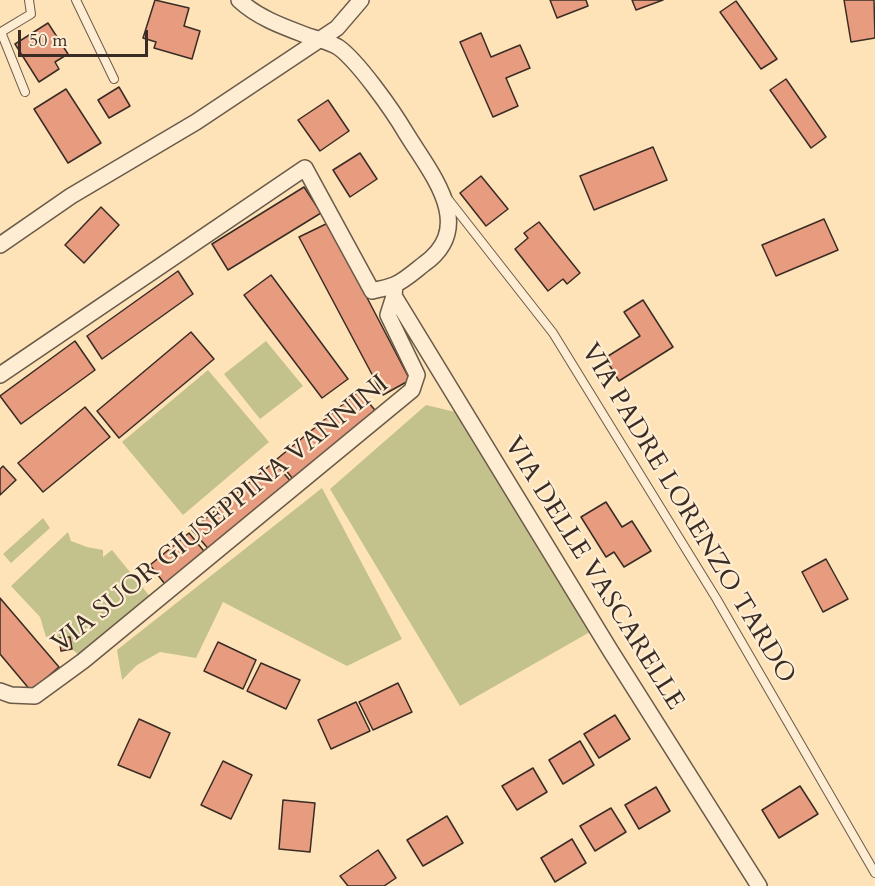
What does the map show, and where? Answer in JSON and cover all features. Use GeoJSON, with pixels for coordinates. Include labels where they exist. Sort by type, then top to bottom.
{"type":"FeatureCollection","features":[{"type":"Feature","properties":{"kind":"street"},"geometry":{"type":"LineString","coordinates":[[0,375],[305,168],[372,291],[395,290],[434,257],[446,241],[449,226],[448,209],[441,191],[401,124],[350,57],[336,46],[275,23],[240,0]]}},
{"type":"Feature","properties":{"kind":"street"},"geometry":{"type":"LineString","coordinates":[[0,245],[71,196],[195,122],[337,28],[361,0]]}},
{"type":"Feature","properties":{"kind":"street","name":"VIA SUOR GIUSEPPINA VANNINI"},"geometry":{"type":"LineString","coordinates":[[0,691],[11,695],[35,696],[83,662],[412,390],[417,375],[388,315],[395,290]]}},
{"type":"Feature","properties":{"kind":"street","name":"VIA DELLE VASCARELLE"},"geometry":{"type":"LineString","coordinates":[[395,290],[610,650],[759,886]]}},
{"type":"Feature","properties":{"kind":"lane"},"geometry":{"type":"LineString","coordinates":[[25,92],[1,32],[31,14],[29,0]]}},
{"type":"Feature","properties":{"kind":"lane"},"geometry":{"type":"LineString","coordinates":[[75,0],[114,79]]}},
{"type":"Feature","properties":{"kind":"lane","name":"VIA PADRE LORENZO TARDO"},"geometry":{"type":"LineString","coordinates":[[441,191],[554,333],[716,598],[875,873]]}},
{"type":"Feature","properties":{"kind":"shaded area"},"geometry":{"type":"Polygon","coordinates":[[[266,341],[303,386],[260,419],[224,374],[266,341]]]}},
{"type":"Feature","properties":{"kind":"shaded area"},"geometry":{"type":"Polygon","coordinates":[[[208,370],[269,442],[183,515],[122,442],[208,370]]]}},
{"type":"Feature","properties":{"kind":"shaded area"},"geometry":{"type":"Polygon","coordinates":[[[426,405],[464,414],[590,632],[460,706],[330,489],[426,405]]]}},
{"type":"Feature","properties":{"kind":"shaded area"},"geometry":{"type":"Polygon","coordinates":[[[322,488],[402,639],[347,666],[223,602],[196,658],[160,652],[137,665],[122,680],[117,650],[322,488]]]}},
{"type":"Feature","properties":{"kind":"shaded area"},"geometry":{"type":"Polygon","coordinates":[[[43,518],[50,528],[11,563],[3,554],[43,518]]]}},
{"type":"Feature","properties":{"kind":"shaded area"},"geometry":{"type":"Polygon","coordinates":[[[68,532],[71,541],[103,550],[103,557],[112,550],[152,599],[82,658],[72,649],[70,637],[56,639],[55,635],[46,637],[40,617],[11,586],[68,532]]]}},
{"type":"Feature","properties":{"kind":"building"},"geometry":{"type":"Polygon","coordinates":[[[155,0],[189,8],[184,26],[200,31],[192,59],[154,48],[156,42],[143,38],[155,0]]]}},
{"type":"Feature","properties":{"kind":"building"},"geometry":{"type":"Polygon","coordinates":[[[550,0],[586,0],[588,6],[557,18],[550,0]]]}},
{"type":"Feature","properties":{"kind":"building"},"geometry":{"type":"Polygon","coordinates":[[[632,0],[663,0],[636,10],[632,0]]]}},
{"type":"Feature","properties":{"kind":"building"},"geometry":{"type":"Polygon","coordinates":[[[844,0],[874,0],[875,38],[851,42],[844,0]]]}},
{"type":"Feature","properties":{"kind":"building"},"geometry":{"type":"Polygon","coordinates":[[[736,1],[777,59],[761,69],[720,12],[736,1]]]}},
{"type":"Feature","properties":{"kind":"building"},"geometry":{"type":"Polygon","coordinates":[[[48,23],[68,54],[55,62],[59,69],[39,82],[15,44],[48,23]]]}},
{"type":"Feature","properties":{"kind":"building"},"geometry":{"type":"Polygon","coordinates":[[[481,33],[491,57],[520,45],[530,68],[506,78],[518,106],[493,117],[460,42],[481,33]]]}},
{"type":"Feature","properties":{"kind":"building"},"geometry":{"type":"Polygon","coordinates":[[[786,79],[826,137],[811,148],[770,90],[786,79]]]}},
{"type":"Feature","properties":{"kind":"building"},"geometry":{"type":"Polygon","coordinates":[[[119,87],[130,106],[109,118],[98,100],[119,87]]]}},
{"type":"Feature","properties":{"kind":"building"},"geometry":{"type":"Polygon","coordinates":[[[66,89],[101,143],[68,163],[34,109],[66,89]]]}},
{"type":"Feature","properties":{"kind":"building"},"geometry":{"type":"Polygon","coordinates":[[[328,100],[349,131],[320,151],[298,120],[328,100]]]}},
{"type":"Feature","properties":{"kind":"building"},"geometry":{"type":"Polygon","coordinates":[[[653,147],[667,180],[594,210],[580,176],[653,147]]]}},
{"type":"Feature","properties":{"kind":"building"},"geometry":{"type":"Polygon","coordinates":[[[360,153],[377,179],[350,197],[333,170],[360,153]]]}},
{"type":"Feature","properties":{"kind":"building"},"geometry":{"type":"Polygon","coordinates":[[[481,176],[508,209],[486,226],[460,193],[481,176]]]}},
{"type":"Feature","properties":{"kind":"building"},"geometry":{"type":"Polygon","coordinates":[[[304,187],[321,213],[228,270],[212,244],[304,187]]]}},
{"type":"Feature","properties":{"kind":"building"},"geometry":{"type":"Polygon","coordinates":[[[101,207],[119,225],[84,263],[65,245],[101,207]]]}},
{"type":"Feature","properties":{"kind":"building"},"geometry":{"type":"Polygon","coordinates":[[[824,219],[838,250],[776,276],[762,245],[824,219]]]}},
{"type":"Feature","properties":{"kind":"building"},"geometry":{"type":"Polygon","coordinates":[[[539,222],[580,273],[567,284],[563,279],[548,291],[515,249],[528,238],[524,233],[539,222]]]}},
{"type":"Feature","properties":{"kind":"building"},"geometry":{"type":"Polygon","coordinates":[[[328,223],[410,380],[383,395],[299,237],[328,223]]]}},
{"type":"Feature","properties":{"kind":"building"},"geometry":{"type":"Polygon","coordinates":[[[178,271],[193,294],[102,359],[87,336],[178,271]]]}},
{"type":"Feature","properties":{"kind":"building"},"geometry":{"type":"Polygon","coordinates":[[[271,275],[348,379],[322,398],[244,295],[271,275]]]}},
{"type":"Feature","properties":{"kind":"building"},"geometry":{"type":"Polygon","coordinates":[[[643,300],[673,347],[619,381],[605,358],[640,336],[624,312],[643,300]]]}},
{"type":"Feature","properties":{"kind":"building"},"geometry":{"type":"Polygon","coordinates":[[[191,332],[214,359],[119,438],[97,411],[191,332]]]}},
{"type":"Feature","properties":{"kind":"building"},"geometry":{"type":"Polygon","coordinates":[[[75,341],[95,370],[21,424],[0,396],[75,341]]]}},
{"type":"Feature","properties":{"kind":"building"},"geometry":{"type":"Polygon","coordinates":[[[359,391],[379,415],[296,483],[277,459],[359,391]]]}},
{"type":"Feature","properties":{"kind":"building"},"geometry":{"type":"Polygon","coordinates":[[[85,407],[110,437],[43,492],[18,463],[85,407]]]}},
{"type":"Feature","properties":{"kind":"building"},"geometry":{"type":"Polygon","coordinates":[[[274,462],[294,485],[212,553],[192,530],[274,462]]]}},
{"type":"Feature","properties":{"kind":"building"},"geometry":{"type":"Polygon","coordinates":[[[3,466],[16,480],[0,495],[0,469],[3,466]]]}},
{"type":"Feature","properties":{"kind":"building"},"geometry":{"type":"Polygon","coordinates":[[[606,502],[622,527],[632,521],[651,551],[624,567],[614,552],[606,557],[581,517],[606,502]]]}},
{"type":"Feature","properties":{"kind":"building"},"geometry":{"type":"Polygon","coordinates":[[[189,533],[208,556],[168,588],[150,565],[189,533]]]}},
{"type":"Feature","properties":{"kind":"building"},"geometry":{"type":"Polygon","coordinates":[[[826,559],[848,599],[823,612],[802,572],[826,559]]]}},
{"type":"Feature","properties":{"kind":"building"},"geometry":{"type":"Polygon","coordinates":[[[0,598],[59,667],[31,691],[0,654],[0,598]]]}},
{"type":"Feature","properties":{"kind":"building"},"geometry":{"type":"Polygon","coordinates":[[[70,637],[72,649],[61,651],[59,638],[70,637]]]}},
{"type":"Feature","properties":{"kind":"building"},"geometry":{"type":"Polygon","coordinates":[[[218,642],[256,660],[243,689],[204,671],[218,642]]]}},
{"type":"Feature","properties":{"kind":"building"},"geometry":{"type":"Polygon","coordinates":[[[261,663],[300,680],[286,709],[247,691],[261,663]]]}},
{"type":"Feature","properties":{"kind":"building"},"geometry":{"type":"Polygon","coordinates":[[[398,683],[412,712],[373,730],[359,702],[398,683]]]}},
{"type":"Feature","properties":{"kind":"building"},"geometry":{"type":"Polygon","coordinates":[[[356,702],[370,731],[331,749],[318,720],[356,702]]]}},
{"type":"Feature","properties":{"kind":"building"},"geometry":{"type":"Polygon","coordinates":[[[615,715],[630,739],[599,758],[584,734],[615,715]]]}},
{"type":"Feature","properties":{"kind":"building"},"geometry":{"type":"Polygon","coordinates":[[[139,719],[170,733],[150,778],[118,765],[139,719]]]}},
{"type":"Feature","properties":{"kind":"building"},"geometry":{"type":"Polygon","coordinates":[[[580,741],[594,765],[563,784],[549,760],[580,741]]]}},
{"type":"Feature","properties":{"kind":"building"},"geometry":{"type":"Polygon","coordinates":[[[223,761],[252,775],[231,819],[201,805],[223,761]]]}},
{"type":"Feature","properties":{"kind":"building"},"geometry":{"type":"Polygon","coordinates":[[[533,768],[547,792],[517,810],[502,786],[533,768]]]}},
{"type":"Feature","properties":{"kind":"building"},"geometry":{"type":"Polygon","coordinates":[[[800,786],[818,814],[779,838],[762,810],[800,786]]]}},
{"type":"Feature","properties":{"kind":"building"},"geometry":{"type":"Polygon","coordinates":[[[656,787],[670,811],[639,829],[625,805],[656,787]]]}},
{"type":"Feature","properties":{"kind":"building"},"geometry":{"type":"Polygon","coordinates":[[[283,800],[315,803],[310,852],[279,849],[283,800]]]}},
{"type":"Feature","properties":{"kind":"building"},"geometry":{"type":"Polygon","coordinates":[[[611,808],[626,832],[595,851],[580,826],[611,808]]]}},
{"type":"Feature","properties":{"kind":"building"},"geometry":{"type":"Polygon","coordinates":[[[447,816],[463,843],[423,866],[407,840],[447,816]]]}},
{"type":"Feature","properties":{"kind":"building"},"geometry":{"type":"Polygon","coordinates":[[[572,839],[586,863],[555,882],[541,858],[572,839]]]}},
{"type":"Feature","properties":{"kind":"building"},"geometry":{"type":"Polygon","coordinates":[[[378,850],[396,878],[384,886],[348,886],[340,876],[378,850]]]}}]}
